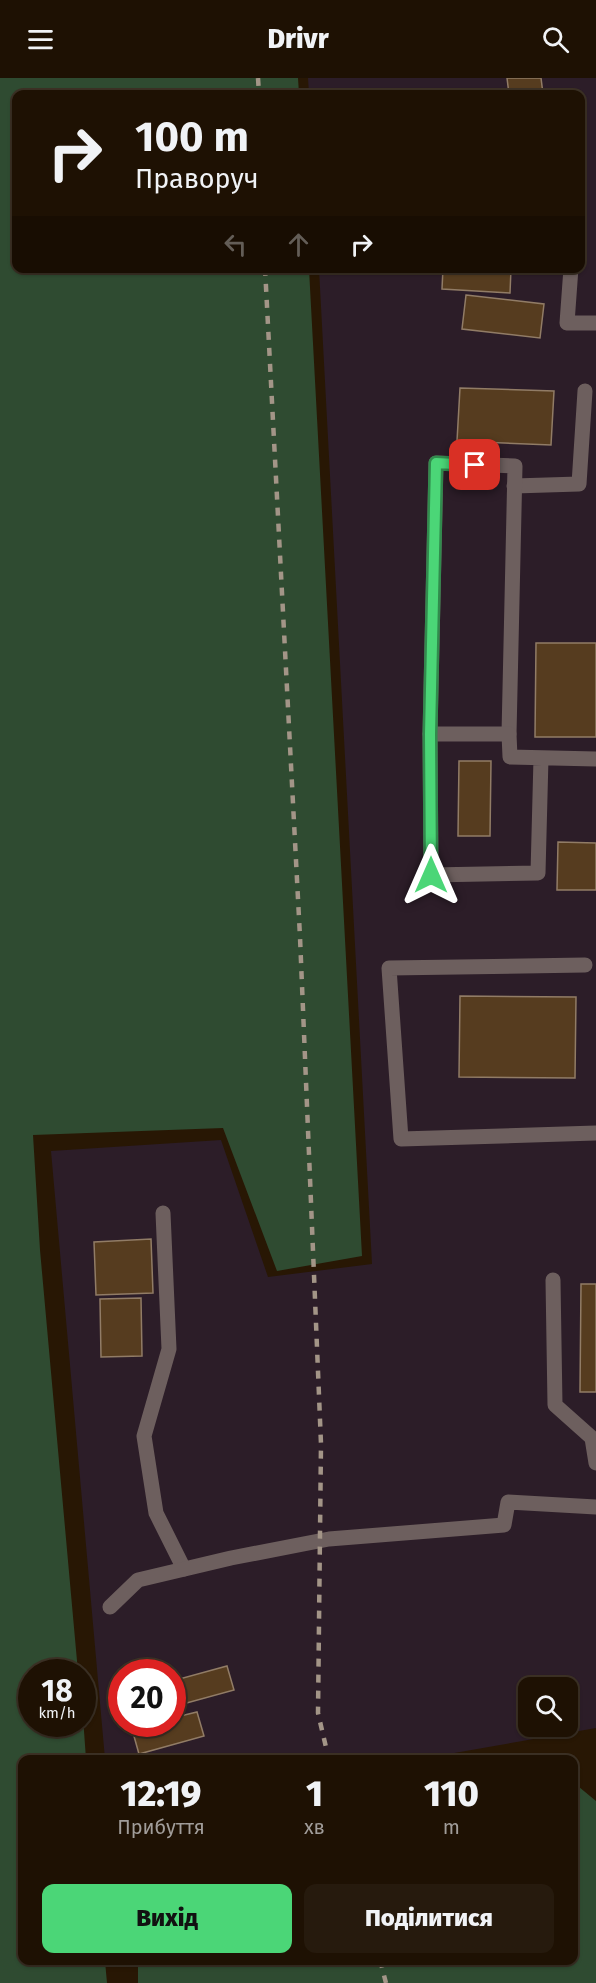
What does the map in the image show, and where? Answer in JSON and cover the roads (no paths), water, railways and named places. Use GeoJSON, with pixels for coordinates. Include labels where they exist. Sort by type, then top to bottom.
{"type":"FeatureCollection","features":[{"type":"Feature","properties":{"kind":"lane"},"geometry":{"type":"LineString","coordinates":[[571,273],[567,323],[596,323]]}},
{"type":"Feature","properties":{"kind":"lane"},"geometry":{"type":"LineString","coordinates":[[514,486],[579,484],[585,391]]}},
{"type":"Feature","properties":{"kind":"lane"},"geometry":{"type":"LineString","coordinates":[[541,758],[538,873],[431,875],[430,734],[436,463],[515,466],[510,757],[596,759]]}},
{"type":"Feature","properties":{"kind":"lane"},"geometry":{"type":"LineString","coordinates":[[430,734],[509,734]]}},
{"type":"Feature","properties":{"kind":"lane"},"geometry":{"type":"LineString","coordinates":[[585,965],[389,968],[401,1139],[596,1133]]}},
{"type":"Feature","properties":{"kind":"lane"},"geometry":{"type":"LineString","coordinates":[[163,1213],[169,1349],[144,1436],[156,1513],[184,1569]]}},
{"type":"Feature","properties":{"kind":"lane"},"geometry":{"type":"LineString","coordinates":[[553,1280],[555,1405],[592,1438],[596,1463]]}},
{"type":"Feature","properties":{"kind":"lane"},"geometry":{"type":"LineString","coordinates":[[111,1607],[138,1580],[329,1539],[504,1526],[507,1502],[596,1507]]}},
{"type":"Feature","properties":{"kind":"railway"},"geometry":{"type":"LineString","coordinates":[[258,78],[259,90]]}},
{"type":"Feature","properties":{"kind":"railway"},"geometry":{"type":"LineString","coordinates":[[265,273],[300,937],[321,1444],[318,1713],[328,1755]]}},
{"type":"Feature","properties":{"kind":"railway"},"geometry":{"type":"LineString","coordinates":[[381,1965],[386,1983]]}}]}
